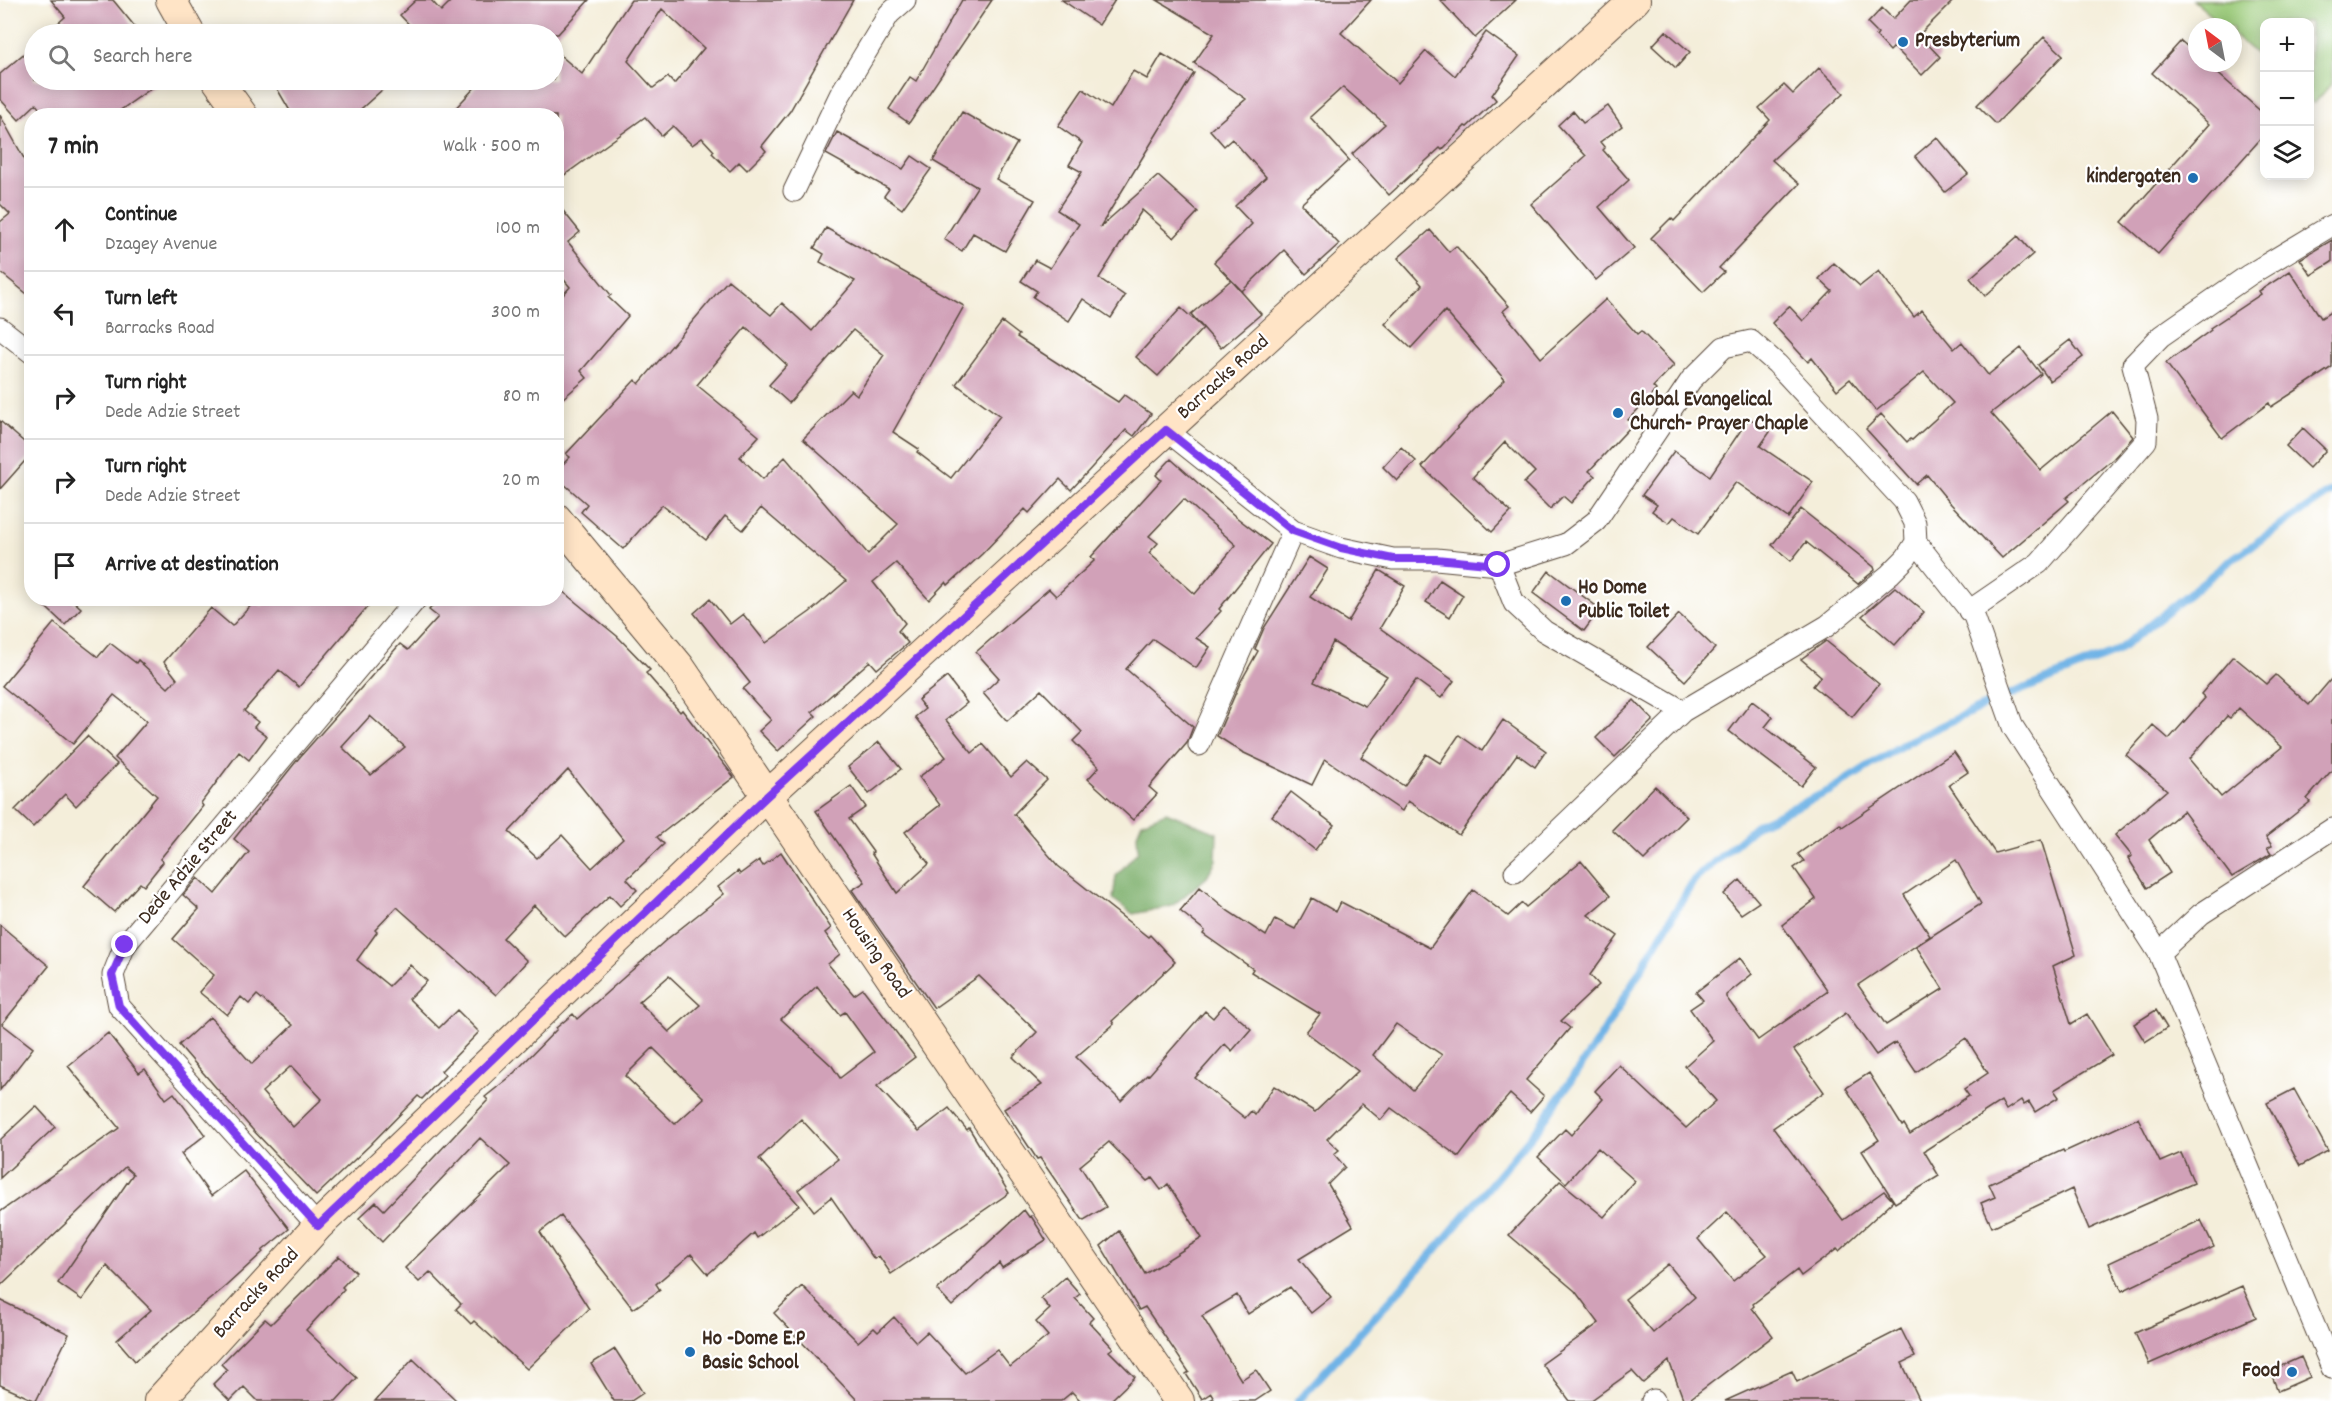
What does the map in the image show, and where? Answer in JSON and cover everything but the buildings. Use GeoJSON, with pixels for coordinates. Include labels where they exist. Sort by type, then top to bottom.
{"type":"FeatureCollection","features":[{"type":"Feature","properties":{"kind":"street"},"geometry":{"type":"LineString","coordinates":[[171,0],[184,24]]}},
{"type":"Feature","properties":{"kind":"street"},"geometry":{"type":"LineString","coordinates":[[794,191],[840,95],[889,14],[905,0]]}},
{"type":"Feature","properties":{"kind":"street","name":"Barracks Road"},"geometry":{"type":"LineString","coordinates":[[159,1401],[318,1226],[767,796],[1635,0]]}},
{"type":"Feature","properties":{"kind":"street"},"geometry":{"type":"LineString","coordinates":[[224,90],[237,108]]}},
{"type":"Feature","properties":{"kind":"street"},"geometry":{"type":"LineString","coordinates":[[1969,611],[2039,563],[2146,441],[2147,419],[2133,365],[2161,336],[2249,275],[2332,225]]}},
{"type":"Feature","properties":{"kind":"street"},"geometry":{"type":"LineString","coordinates":[[0,328],[24,347]]}},
{"type":"Feature","properties":{"kind":"street"},"geometry":{"type":"LineString","coordinates":[[1166,430],[1293,531],[1341,548],[1393,559],[1436,559],[1498,565],[1566,544],[1596,521],[1691,380],[1724,347],[1751,341],[1777,364],[1904,501],[1915,533],[1974,616],[2013,727],[2159,953],[2332,1368]]}},
{"type":"Feature","properties":{"kind":"street","name":"Housing Road"},"geometry":{"type":"LineString","coordinates":[[564,528],[679,666],[1179,1401]]}},
{"type":"Feature","properties":{"kind":"street"},"geometry":{"type":"LineString","coordinates":[[1199,745],[1293,531]]}},
{"type":"Feature","properties":{"kind":"street"},"geometry":{"type":"LineString","coordinates":[[1515,872],[1683,711],[1827,626],[1890,574],[1906,558],[1915,533]]}},
{"type":"Feature","properties":{"kind":"street"},"geometry":{"type":"LineString","coordinates":[[1498,565],[1514,603],[1544,631],[1683,711]]}},
{"type":"Feature","properties":{"kind":"street","name":"Dede Adzie Street"},"geometry":{"type":"LineString","coordinates":[[318,1226],[119,1006],[112,975],[125,945],[410,606]]}},
{"type":"Feature","properties":{"kind":"street"},"geometry":{"type":"LineString","coordinates":[[2159,953],[2201,914],[2332,829]]}},
{"type":"Feature","properties":{"kind":"green space"},"geometry":{"type":"Polygon","coordinates":[[[2193,0],[2332,0],[2332,83],[2314,104],[2314,18],[2260,18],[2260,58],[2242,42],[2242,18],[2214,18],[2193,0]]]}},
{"type":"Feature","properties":{"kind":"green space"},"geometry":{"type":"Polygon","coordinates":[[[1166,812],[1217,833],[1216,860],[1206,878],[1172,906],[1133,914],[1113,899],[1116,876],[1138,851],[1137,834],[1142,822],[1166,812]]]}},
{"type":"Feature","properties":{"kind":"waterway"},"geometry":{"type":"LineString","coordinates":[[1298,1401],[1433,1253],[1539,1127],[1600,1038],[1694,880],[1758,824],[1829,791],[1907,742],[1994,701],[2116,652],[2235,557],[2332,491]]}},
{"type":"Feature","properties":{"kind":"place","name":"Presbyterium"},"geometry":{"type":"Point","coordinates":[1903,42]}},
{"type":"Feature","properties":{"kind":"place","name":"kindergaten"},"geometry":{"type":"Point","coordinates":[2193,178]}},
{"type":"Feature","properties":{"kind":"place","name":"Global Evangelical Church- Prayer Chaple"},"geometry":{"type":"Point","coordinates":[1618,413]}},
{"type":"Feature","properties":{"kind":"place","name":"Ho Dome Public Toilet"},"geometry":{"type":"Point","coordinates":[1566,601]}},
{"type":"Feature","properties":{"kind":"place","name":"Ho -Dome E.P Basic School"},"geometry":{"type":"Point","coordinates":[690,1352]}},
{"type":"Feature","properties":{"kind":"place","name":"Food"},"geometry":{"type":"Point","coordinates":[2292,1372]}},
{"type":"Feature","properties":{"kind":"route"},"geometry":{"type":"LineString","coordinates":[[125,945],[112,975],[119,1006],[318,1226],[767,796],[1166,430],[1293,531],[1341,548],[1393,559],[1436,559],[1498,565]]}}]}
